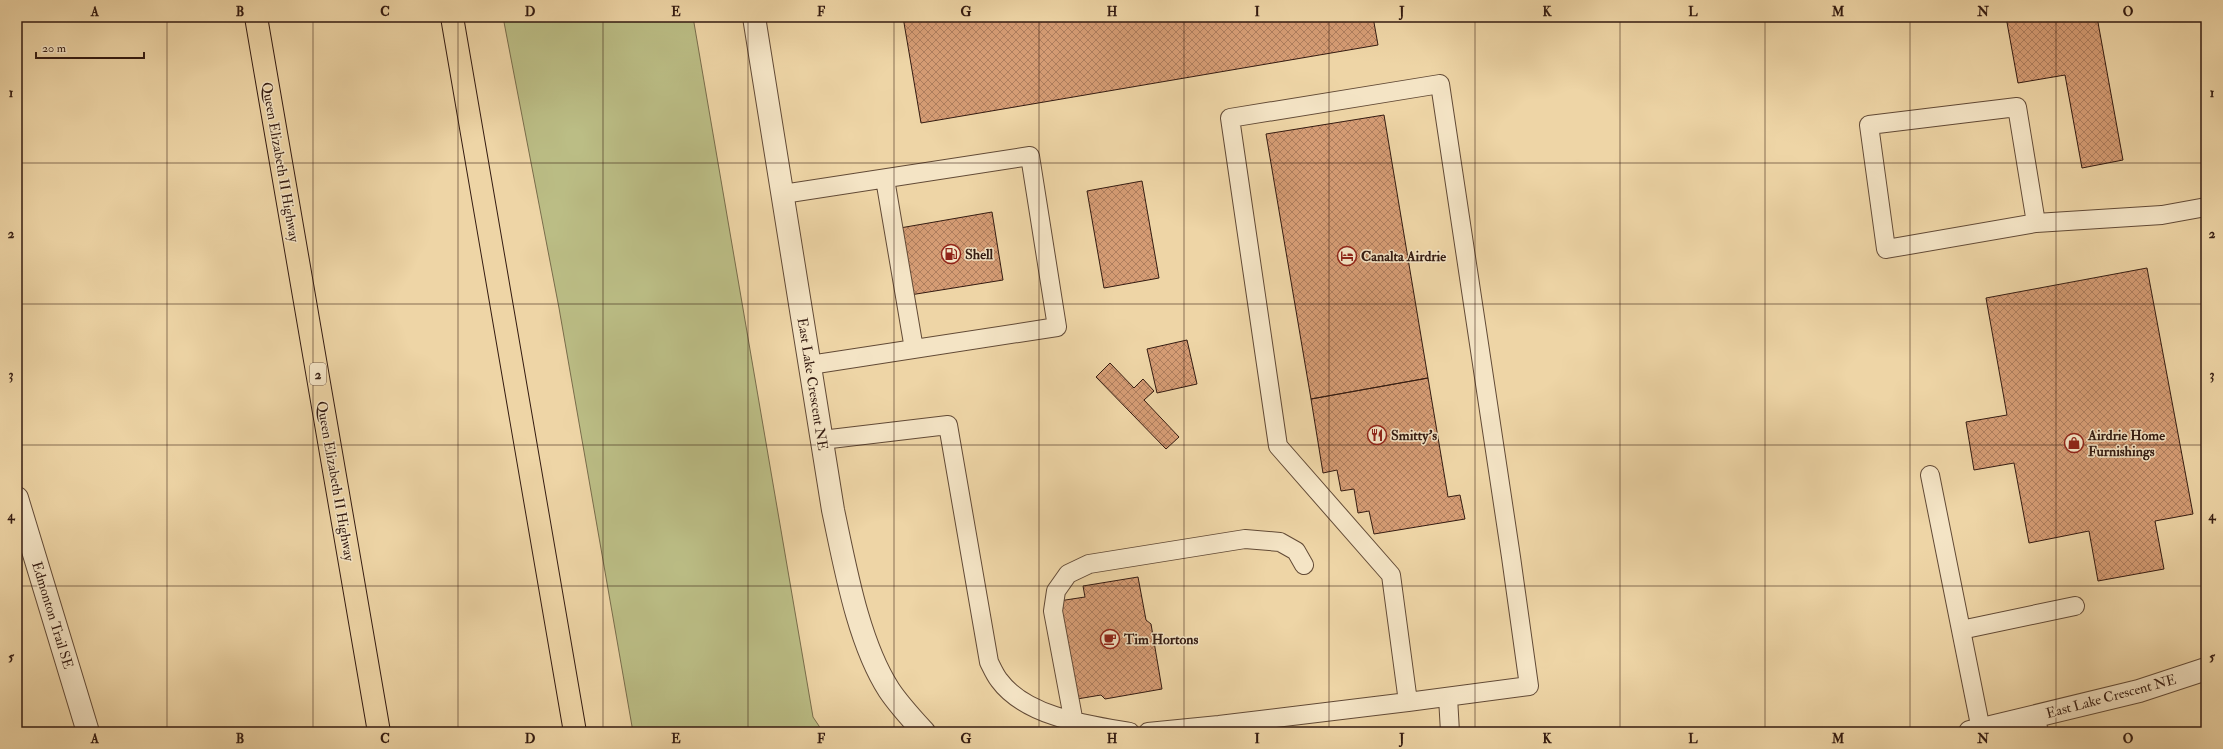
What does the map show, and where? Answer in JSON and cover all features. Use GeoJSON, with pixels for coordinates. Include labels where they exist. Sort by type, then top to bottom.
{"type":"FeatureCollection","features":[{"type":"Feature","properties":{"kind":"highway","name":"Queen Elizabeth II Highway"},"geometry":{"type":"LineString","coordinates":[[256,17],[379,732]]}},
{"type":"Feature","properties":{"kind":"highway"},"geometry":{"type":"LineString","coordinates":[[452,17],[575,732]]}},
{"type":"Feature","properties":{"kind":"street","name":"East Lake Crescent NE"},"geometry":{"type":"LineString","coordinates":[[754,17],[833,510],[849,586],[869,649],[889,689],[924,732]]}},
{"type":"Feature","properties":{"kind":"street","name":"Edmonton Trail SE"},"geometry":{"type":"LineString","coordinates":[[17,498],[88,732]]}},
{"type":"Feature","properties":{"kind":"street","name":"East Lake Crescent NE"},"geometry":{"type":"LineString","coordinates":[[1975,731],[2037,724],[2206,670]]}},
{"type":"Feature","properties":{"kind":"lane"},"geometry":{"type":"LineString","coordinates":[[1148,732],[1219,729],[1529,686],[1440,84],[1230,118],[1278,446],[1391,575],[1408,702]]}},
{"type":"Feature","properties":{"kind":"lane"},"geometry":{"type":"LineString","coordinates":[[2036,223],[2016,107],[1869,125],[1886,249],[2036,223],[2162,215],[2206,207]]}},
{"type":"Feature","properties":{"kind":"lane"},"geometry":{"type":"LineString","coordinates":[[783,194],[1030,156],[1057,327],[810,365]]}},
{"type":"Feature","properties":{"kind":"lane"},"geometry":{"type":"LineString","coordinates":[[885,179],[914,349]]}},
{"type":"Feature","properties":{"kind":"lane"},"geometry":{"type":"LineString","coordinates":[[822,440],[948,424],[989,662],[999,681],[1026,704],[1074,722],[1130,732]]}},
{"type":"Feature","properties":{"kind":"lane"},"geometry":{"type":"LineString","coordinates":[[1930,475],[1961,630],[1975,731]]}},
{"type":"Feature","properties":{"kind":"lane"},"geometry":{"type":"LineString","coordinates":[[1074,722],[1053,611],[1056,591],[1068,574],[1090,564],[1245,539],[1280,542],[1296,551],[1304,565]]}},
{"type":"Feature","properties":{"kind":"lane"},"geometry":{"type":"LineString","coordinates":[[1961,630],[2075,606]]}},
{"type":"Feature","properties":{"kind":"lane"},"geometry":{"type":"LineString","coordinates":[[1448,697],[1450,732]]}},
{"type":"Feature","properties":{"kind":"green space"},"geometry":{"type":"Polygon","coordinates":[[[503,17],[693,17],[813,717],[823,732],[633,732],[559,308],[503,17]]]}},
{"type":"Feature","properties":{"kind":"building"},"geometry":{"type":"Polygon","coordinates":[[[903,17],[1373,17],[1378,45],[921,123],[903,17]]]}},
{"type":"Feature","properties":{"kind":"building"},"geometry":{"type":"Polygon","coordinates":[[[2006,17],[2097,17],[2123,160],[2082,168],[2065,75],[2018,83],[2006,17]]]}},
{"type":"Feature","properties":{"kind":"building","name":"Canalta Airdrie"},"geometry":{"type":"Polygon","coordinates":[[[1384,115],[1428,378],[1311,399],[1266,134],[1384,115]]]}},
{"type":"Feature","properties":{"kind":"building"},"geometry":{"type":"Polygon","coordinates":[[[1142,181],[1159,278],[1104,288],[1087,191],[1142,181]]]}},
{"type":"Feature","properties":{"kind":"building","name":"Shell"},"geometry":{"type":"Polygon","coordinates":[[[992,212],[1003,280],[910,295],[900,228],[992,212]]]}},
{"type":"Feature","properties":{"kind":"building","name":"Airdrie Home Furnishings"},"geometry":{"type":"Polygon","coordinates":[[[2147,268],[2193,514],[2155,521],[2164,569],[2098,581],[2089,531],[2029,543],[2014,463],[1974,470],[1966,422],[2007,415],[1986,298],[2147,268]]]}},
{"type":"Feature","properties":{"kind":"building"},"geometry":{"type":"Polygon","coordinates":[[[1187,340],[1197,384],[1157,393],[1147,349],[1187,340]]]}},
{"type":"Feature","properties":{"kind":"building"},"geometry":{"type":"Polygon","coordinates":[[[1110,363],[1134,388],[1143,379],[1154,391],[1144,400],[1179,437],[1166,449],[1096,377],[1110,363]]]}},
{"type":"Feature","properties":{"kind":"building","name":"Smitty's"},"geometry":{"type":"Polygon","coordinates":[[[1428,378],[1448,497],[1460,495],[1465,519],[1374,534],[1369,511],[1358,513],[1354,489],[1341,491],[1337,470],[1323,473],[1311,399],[1428,378]]]}},
{"type":"Feature","properties":{"kind":"building","name":"Tim Hortons"},"geometry":{"type":"Polygon","coordinates":[[[1138,577],[1146,620],[1151,624],[1162,689],[1105,699],[1101,695],[1077,699],[1059,601],[1085,597],[1083,586],[1138,577]]]}},
{"type":"Feature","properties":{"kind":"place","name":"Shell"},"geometry":{"type":"Point","coordinates":[951,254]}},
{"type":"Feature","properties":{"kind":"place","name":"Canalta Airdrie"},"geometry":{"type":"Point","coordinates":[1347,256]}},
{"type":"Feature","properties":{"kind":"place","name":"Smitty's"},"geometry":{"type":"Point","coordinates":[1377,435]}},
{"type":"Feature","properties":{"kind":"place","name":"Airdrie Home Furnishings"},"geometry":{"type":"Point","coordinates":[2074,443]}},
{"type":"Feature","properties":{"kind":"place","name":"Tim Hortons"},"geometry":{"type":"Point","coordinates":[1110,639]}}]}
